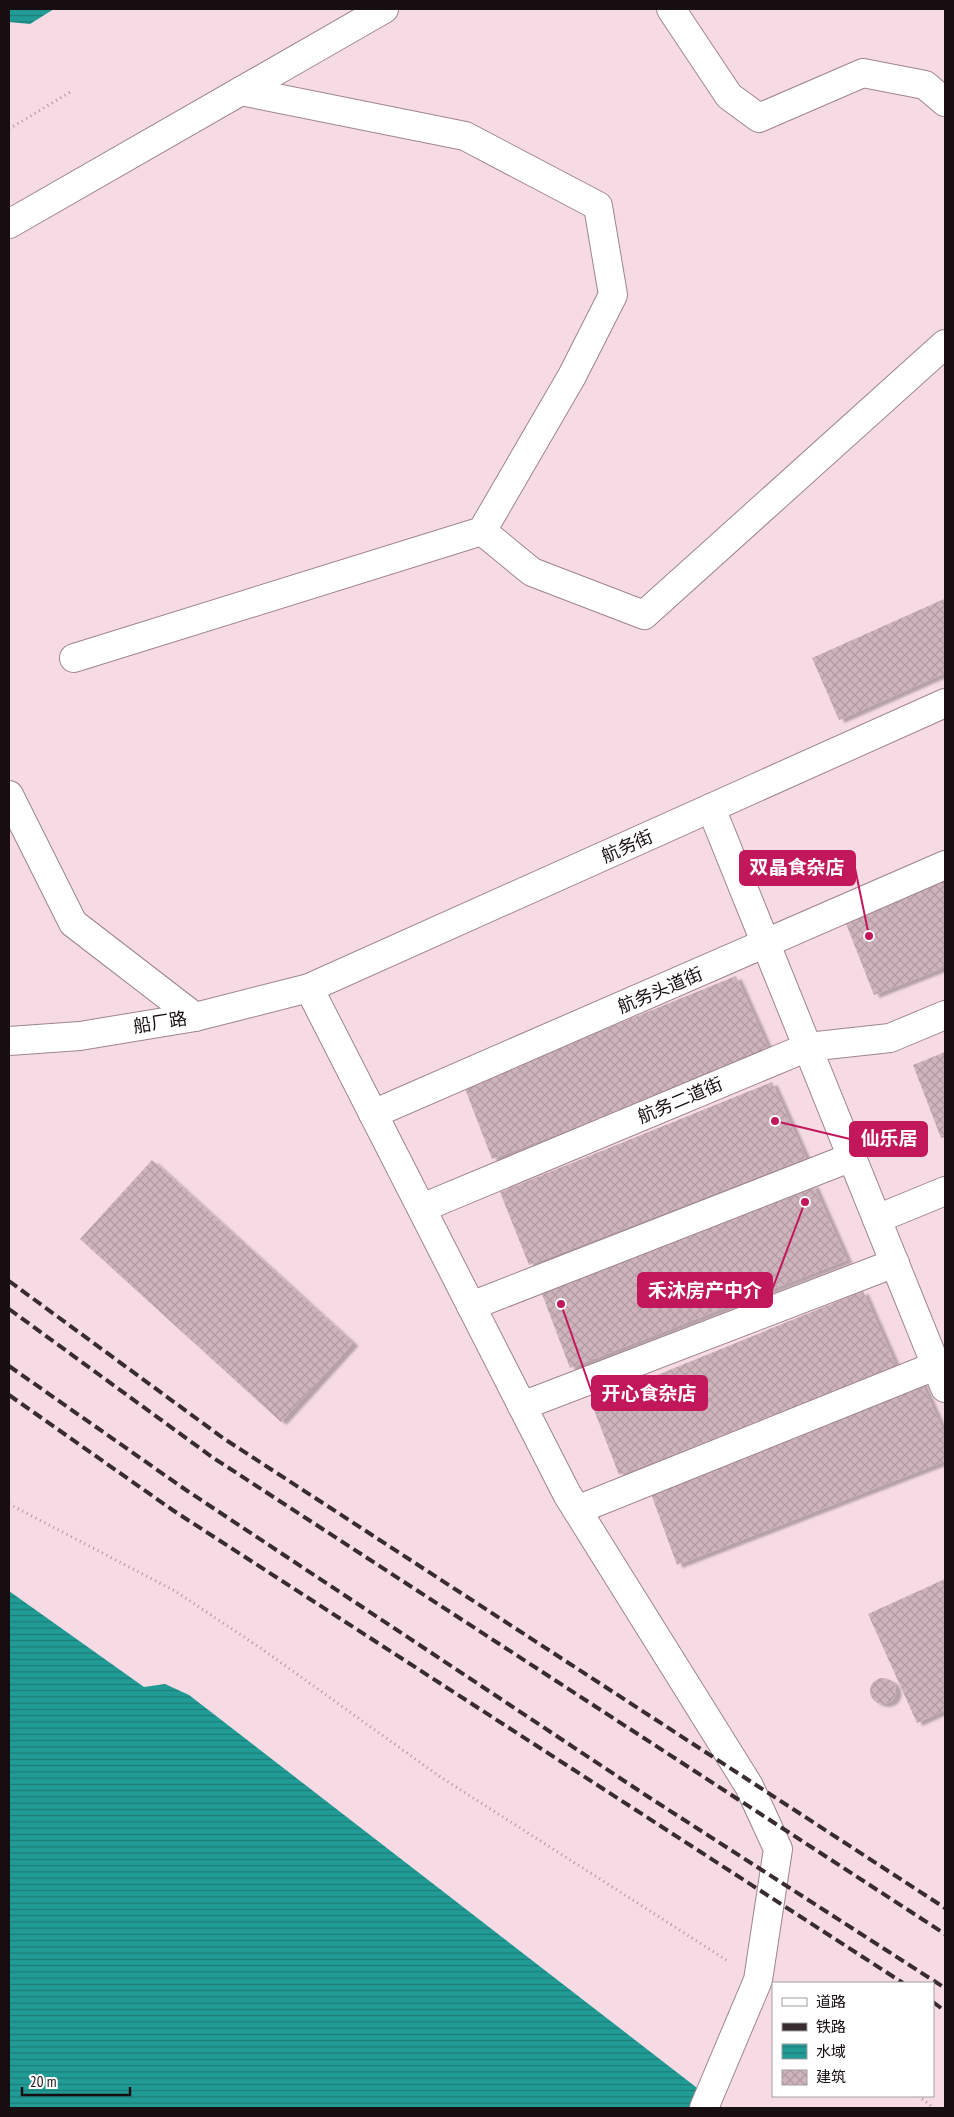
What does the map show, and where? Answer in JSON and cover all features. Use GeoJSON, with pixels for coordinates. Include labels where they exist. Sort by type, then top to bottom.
{"type":"FeatureCollection","features":[{"type":"Feature","properties":{"kind":"street"},"geometry":{"type":"LineString","coordinates":[[9,224],[384,9]]}},
{"type":"Feature","properties":{"kind":"street"},"geometry":{"type":"LineString","coordinates":[[671,9],[729,96],[760,118],[863,73],[924,85],[945,102]]}},
{"type":"Feature","properties":{"kind":"street"},"geometry":{"type":"LineString","coordinates":[[74,658],[482,531],[572,376],[613,296],[598,206],[465,136],[241,91]]}},
{"type":"Feature","properties":{"kind":"street"},"geometry":{"type":"LineString","coordinates":[[482,531],[532,572],[644,615],[945,344]]}},
{"type":"Feature","properties":{"kind":"street","name":"航务街"},"geometry":{"type":"LineString","coordinates":[[309,988],[945,703]]}},
{"type":"Feature","properties":{"kind":"street"},"geometry":{"type":"LineString","coordinates":[[9,795],[21,845],[73,923],[195,1017]]}},
{"type":"Feature","properties":{"kind":"street"},"geometry":{"type":"LineString","coordinates":[[577,1510],[942,1372],[895,1263],[711,808]]}},
{"type":"Feature","properties":{"kind":"street","name":"航务头道街"},"geometry":{"type":"LineString","coordinates":[[374,1114],[945,865]]}},
{"type":"Feature","properties":{"kind":"street"},"geometry":{"type":"LineString","coordinates":[[309,988],[577,1510],[749,1786],[778,1849],[758,1980],[707,2102]]}},
{"type":"Feature","properties":{"kind":"street","name":"船厂路"},"geometry":{"type":"LineString","coordinates":[[9,1041],[80,1036],[195,1017],[309,988]]}},
{"type":"Feature","properties":{"kind":"street","name":"航务二道街"},"geometry":{"type":"LineString","coordinates":[[422,1208],[808,1047],[890,1038],[945,1015]]}},
{"type":"Feature","properties":{"kind":"street"},"geometry":{"type":"LineString","coordinates":[[471,1306],[852,1157]]}},
{"type":"Feature","properties":{"kind":"street"},"geometry":{"type":"LineString","coordinates":[[877,1219],[945,1191]]}},
{"type":"Feature","properties":{"kind":"street"},"geometry":{"type":"LineString","coordinates":[[522,1406],[895,1263]]}},
{"type":"Feature","properties":{"kind":"path"},"geometry":{"type":"LineString","coordinates":[[9,129],[72,91]]}},
{"type":"Feature","properties":{"kind":"path"},"geometry":{"type":"LineString","coordinates":[[9,1504],[175,1591],[262,1649],[440,1776],[758,1980]]}},
{"type":"Feature","properties":{"kind":"path"},"geometry":{"type":"LineString","coordinates":[[919,2097],[934,2108]]}},
{"type":"Feature","properties":{"kind":"water"},"geometry":{"type":"Polygon","coordinates":[[[9,9],[54,9],[30,24],[9,22],[9,9]]]}},
{"type":"Feature","properties":{"kind":"water"},"geometry":{"type":"Polygon","coordinates":[[[9,1591],[144,1687],[165,1684],[189,1695],[723,2108],[9,2108],[9,1591]]]}},
{"type":"Feature","properties":{"kind":"building"},"geometry":{"type":"Polygon","coordinates":[[[944,599],[945,673],[839,720],[812,658],[944,599]]]}},
{"type":"Feature","properties":{"kind":"building"},"geometry":{"type":"Polygon","coordinates":[[[945,880],[945,967],[874,995],[845,921],[945,880]]]}},
{"type":"Feature","properties":{"kind":"building"},"geometry":{"type":"Polygon","coordinates":[[[736,976],[770,1052],[492,1159],[464,1086],[736,976]]]}},
{"type":"Feature","properties":{"kind":"building"},"geometry":{"type":"Polygon","coordinates":[[[945,1052],[945,1137],[941,1138],[913,1065],[945,1052]]]}},
{"type":"Feature","properties":{"kind":"building"},"geometry":{"type":"Polygon","coordinates":[[[772,1082],[806,1158],[529,1265],[500,1192],[772,1082]]]}},
{"type":"Feature","properties":{"kind":"building"},"geometry":{"type":"Polygon","coordinates":[[[152,1160],[353,1343],[281,1422],[80,1239],[152,1160]]]}},
{"type":"Feature","properties":{"kind":"building"},"geometry":{"type":"Polygon","coordinates":[[[813,1184],[847,1260],[570,1368],[542,1294],[813,1184]]]}},
{"type":"Feature","properties":{"kind":"building"},"geometry":{"type":"Polygon","coordinates":[[[863,1291],[897,1368],[619,1475],[591,1402],[863,1291]]]}},
{"type":"Feature","properties":{"kind":"building"},"geometry":{"type":"Polygon","coordinates":[[[921,1381],[945,1435],[945,1461],[677,1565],[650,1491],[921,1381]]]}},
{"type":"Feature","properties":{"kind":"building"},"geometry":{"type":"Polygon","coordinates":[[[945,1579],[945,1710],[917,1723],[868,1614],[945,1579]]]}},
{"type":"Feature","properties":{"kind":"building"},"geometry":{"type":"Polygon","coordinates":[[[883,1678],[892,1682],[896,1691],[892,1700],[883,1704],[874,1700],[870,1691],[874,1682],[883,1678]]]}},
{"type":"Feature","properties":{"kind":"railway"},"geometry":{"type":"LineString","coordinates":[[9,1281],[223,1438],[945,1908]]}},
{"type":"Feature","properties":{"kind":"railway"},"geometry":{"type":"LineString","coordinates":[[9,1309],[212,1457],[945,1934]]}},
{"type":"Feature","properties":{"kind":"railway"},"geometry":{"type":"LineString","coordinates":[[9,1366],[186,1490],[647,1796],[945,1988]]}},
{"type":"Feature","properties":{"kind":"railway"},"geometry":{"type":"LineString","coordinates":[[9,1395],[174,1511],[901,1982]]}},
{"type":"Feature","properties":{"kind":"railway"},"geometry":{"type":"LineString","coordinates":[[934,2003],[945,2011]]}},
{"type":"Feature","properties":{"kind":"place","name":"双晶食杂店"},"geometry":{"type":"Point","coordinates":[869,936]}},
{"type":"Feature","properties":{"kind":"place","name":"仙乐居"},"geometry":{"type":"Point","coordinates":[775,1121]}},
{"type":"Feature","properties":{"kind":"place","name":"禾沐房产中介"},"geometry":{"type":"Point","coordinates":[805,1202]}},
{"type":"Feature","properties":{"kind":"place","name":"开心食杂店"},"geometry":{"type":"Point","coordinates":[561,1304]}}]}
